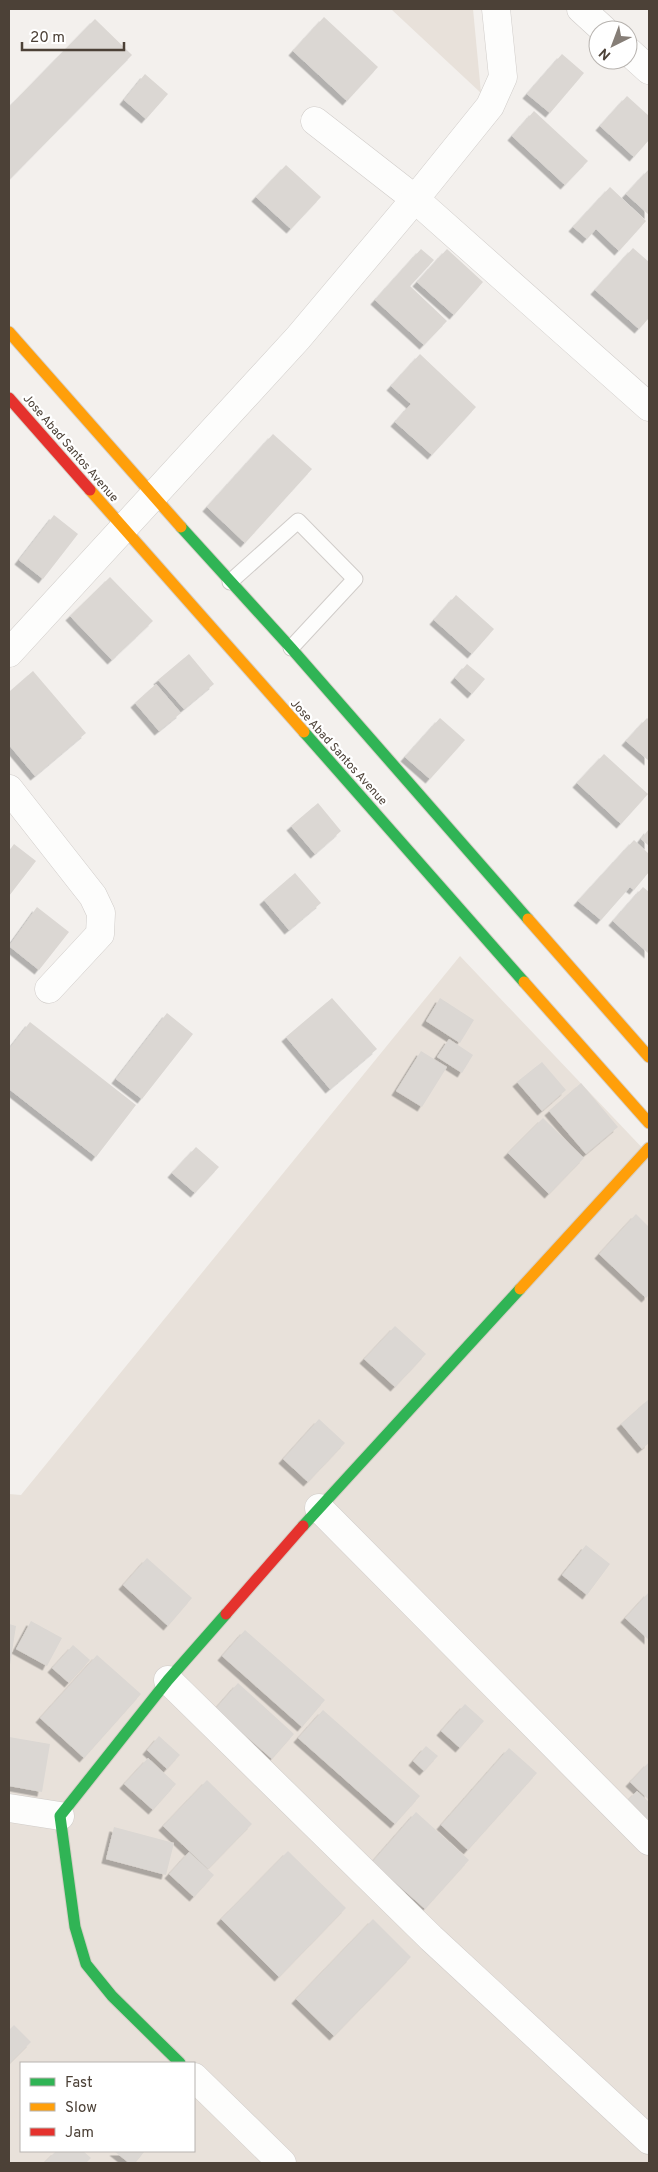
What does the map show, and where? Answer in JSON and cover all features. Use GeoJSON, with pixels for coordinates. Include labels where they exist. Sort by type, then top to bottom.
{"type":"FeatureCollection","features":[{"type":"Feature","properties":{"kind":"main road"},"geometry":{"type":"LineString","coordinates":[[9,332],[153,496],[291,648],[649,1056]]}},
{"type":"Feature","properties":{"kind":"main road","name":"Jose Abad Santos Avenue"},"geometry":{"type":"LineString","coordinates":[[9,398],[123,530],[649,1123]]}},
{"type":"Feature","properties":{"kind":"main road"},"geometry":{"type":"LineString","coordinates":[[179,2062],[112,1996],[86,1964],[75,1926],[60,1816],[168,1680],[319,1508],[649,1148]]}},
{"type":"Feature","properties":{"kind":"street"},"geometry":{"type":"LineString","coordinates":[[9,653],[298,338],[415,199],[490,106],[503,77],[496,9]]}},
{"type":"Feature","properties":{"kind":"street"},"geometry":{"type":"LineString","coordinates":[[580,9],[593,20]]}},
{"type":"Feature","properties":{"kind":"street"},"geometry":{"type":"LineString","coordinates":[[638,60],[649,70]]}},
{"type":"Feature","properties":{"kind":"street"},"geometry":{"type":"LineString","coordinates":[[315,121],[415,199],[649,407]]}},
{"type":"Feature","properties":{"kind":"street"},"geometry":{"type":"LineString","coordinates":[[9,789],[93,896],[101,913],[100,934],[48,989]]}},
{"type":"Feature","properties":{"kind":"street"},"geometry":{"type":"LineString","coordinates":[[319,1508],[649,1841]]}},
{"type":"Feature","properties":{"kind":"street"},"geometry":{"type":"LineString","coordinates":[[168,1680],[431,1938],[649,2140]]}},
{"type":"Feature","properties":{"kind":"street"},"geometry":{"type":"LineString","coordinates":[[9,1808],[60,1816]]}},
{"type":"Feature","properties":{"kind":"street"},"geometry":{"type":"LineString","coordinates":[[195,2078],[282,2163]]}},
{"type":"Feature","properties":{"kind":"lane"},"geometry":{"type":"LineString","coordinates":[[230,582],[298,521],[355,579],[291,648]]}},
{"type":"Feature","properties":{"kind":"shaded area"},"geometry":{"type":"Polygon","coordinates":[[[391,9],[473,9],[481,93],[391,9]]]}},
{"type":"Feature","properties":{"kind":"shaded area"},"geometry":{"type":"Polygon","coordinates":[[[460,956],[649,1155],[649,2163],[9,2163],[9,1494],[21,1495],[460,956]]]}},
{"type":"Feature","properties":{"kind":"building"},"geometry":{"type":"Polygon","coordinates":[[[324,17],[378,67],[347,101],[293,51],[324,17]]]}},
{"type":"Feature","properties":{"kind":"building"},"geometry":{"type":"Polygon","coordinates":[[[95,19],[132,55],[9,180],[9,107],[95,19]]]}},
{"type":"Feature","properties":{"kind":"building"},"geometry":{"type":"Polygon","coordinates":[[[562,54],[584,73],[550,113],[527,94],[562,54]]]}},
{"type":"Feature","properties":{"kind":"building"},"geometry":{"type":"Polygon","coordinates":[[[145,74],[168,94],[146,119],[124,100],[145,74]]]}},
{"type":"Feature","properties":{"kind":"building"},"geometry":{"type":"Polygon","coordinates":[[[627,96],[649,116],[649,140],[634,157],[600,126],[627,96]]]}},
{"type":"Feature","properties":{"kind":"building"},"geometry":{"type":"Polygon","coordinates":[[[534,111],[588,161],[565,185],[512,136],[534,111]]]}},
{"type":"Feature","properties":{"kind":"building"},"geometry":{"type":"Polygon","coordinates":[[[286,165],[321,197],[291,229],[256,197],[286,165]]]}},
{"type":"Feature","properties":{"kind":"building"},"geometry":{"type":"Polygon","coordinates":[[[649,169],[649,215],[626,194],[649,169]]]}},
{"type":"Feature","properties":{"kind":"building"},"geometry":{"type":"Polygon","coordinates":[[[610,187],[646,221],[619,251],[596,229],[587,239],[573,227],[610,187]]]}},
{"type":"Feature","properties":{"kind":"building"},"geometry":{"type":"Polygon","coordinates":[[[633,248],[649,262],[649,318],[639,329],[595,290],[633,248]]]}},
{"type":"Feature","properties":{"kind":"building"},"geometry":{"type":"Polygon","coordinates":[[[421,249],[434,260],[410,286],[447,321],[424,345],[375,300],[421,249]]]}},
{"type":"Feature","properties":{"kind":"building"},"geometry":{"type":"Polygon","coordinates":[[[447,249],[483,282],[454,315],[417,282],[447,249]]]}},
{"type":"Feature","properties":{"kind":"building"},"geometry":{"type":"Polygon","coordinates":[[[420,354],[476,407],[432,455],[395,422],[411,404],[391,386],[420,354]]]}},
{"type":"Feature","properties":{"kind":"building"},"geometry":{"type":"Polygon","coordinates":[[[273,434],[312,469],[245,543],[207,507],[273,434]]]}},
{"type":"Feature","properties":{"kind":"building"},"geometry":{"type":"Polygon","coordinates":[[[54,515],[78,534],[43,579],[19,560],[54,515]]]}},
{"type":"Feature","properties":{"kind":"building"},"geometry":{"type":"Polygon","coordinates":[[[110,577],[153,621],[112,660],[70,616],[110,577]]]}},
{"type":"Feature","properties":{"kind":"building"},"geometry":{"type":"Polygon","coordinates":[[[456,595],[494,629],[472,654],[434,620],[456,595]]]}},
{"type":"Feature","properties":{"kind":"building"},"geometry":{"type":"Polygon","coordinates":[[[189,654],[214,684],[184,709],[158,680],[189,654]]]}},
{"type":"Feature","properties":{"kind":"building"},"geometry":{"type":"Polygon","coordinates":[[[467,664],[485,679],[472,694],[455,678],[467,664]]]}},
{"type":"Feature","properties":{"kind":"building"},"geometry":{"type":"Polygon","coordinates":[[[33,671],[86,733],[35,776],[9,745],[9,692],[33,671]]]}},
{"type":"Feature","properties":{"kind":"building"},"geometry":{"type":"Polygon","coordinates":[[[156,684],[181,713],[159,731],[135,703],[156,684]]]}},
{"type":"Feature","properties":{"kind":"building"},"geometry":{"type":"Polygon","coordinates":[[[440,718],[465,740],[430,779],[405,757],[440,718]]]}},
{"type":"Feature","properties":{"kind":"building"},"geometry":{"type":"Polygon","coordinates":[[[647,718],[649,720],[649,761],[626,741],[647,718]]]}},
{"type":"Feature","properties":{"kind":"building"},"geometry":{"type":"Polygon","coordinates":[[[604,754],[648,794],[621,824],[577,783],[604,754]]]}},
{"type":"Feature","properties":{"kind":"building"},"geometry":{"type":"Polygon","coordinates":[[[318,803],[341,831],[315,854],[291,826],[318,803]]]}},
{"type":"Feature","properties":{"kind":"building"},"geometry":{"type":"Polygon","coordinates":[[[649,829],[649,846],[641,839],[649,829]]]}},
{"type":"Feature","properties":{"kind":"building"},"geometry":{"type":"Polygon","coordinates":[[[634,840],[649,854],[649,872],[634,890],[630,887],[601,920],[578,901],[634,840]]]}},
{"type":"Feature","properties":{"kind":"building"},"geometry":{"type":"Polygon","coordinates":[[[14,844],[36,861],[9,896],[9,851],[14,844]]]}},
{"type":"Feature","properties":{"kind":"building"},"geometry":{"type":"Polygon","coordinates":[[[295,873],[321,903],[289,930],[264,900],[295,873]]]}},
{"type":"Feature","properties":{"kind":"building"},"geometry":{"type":"Polygon","coordinates":[[[643,887],[649,892],[649,954],[613,921],[643,887]]]}},
{"type":"Feature","properties":{"kind":"building"},"geometry":{"type":"Polygon","coordinates":[[[37,907],[69,932],[39,970],[9,946],[37,907]]]}},
{"type":"Feature","properties":{"kind":"building"},"geometry":{"type":"Polygon","coordinates":[[[332,998],[377,1049],[330,1089],[286,1037],[332,998]]]}},
{"type":"Feature","properties":{"kind":"building"},"geometry":{"type":"Polygon","coordinates":[[[440,998],[474,1020],[460,1043],[426,1021],[440,998]]]}},
{"type":"Feature","properties":{"kind":"building"},"geometry":{"type":"Polygon","coordinates":[[[167,1013],[193,1034],[142,1099],[116,1079],[167,1013]]]}},
{"type":"Feature","properties":{"kind":"building"},"geometry":{"type":"Polygon","coordinates":[[[30,1022],[136,1105],[96,1157],[9,1089],[9,1049],[30,1022]]]}},
{"type":"Feature","properties":{"kind":"building"},"geometry":{"type":"Polygon","coordinates":[[[449,1039],[473,1055],[462,1073],[437,1057],[449,1039]]]}},
{"type":"Feature","properties":{"kind":"building"},"geometry":{"type":"Polygon","coordinates":[[[421,1051],[447,1067],[422,1107],[396,1091],[421,1051]]]}},
{"type":"Feature","properties":{"kind":"building"},"geometry":{"type":"Polygon","coordinates":[[[542,1062],[566,1090],[542,1111],[517,1082],[542,1062]]]}},
{"type":"Feature","properties":{"kind":"building"},"geometry":{"type":"Polygon","coordinates":[[[581,1083],[618,1127],[586,1154],[549,1111],[581,1083]]]}},
{"type":"Feature","properties":{"kind":"building"},"geometry":{"type":"Polygon","coordinates":[[[543,1118],[584,1158],[549,1194],[508,1153],[543,1118]]]}},
{"type":"Feature","properties":{"kind":"building"},"geometry":{"type":"Polygon","coordinates":[[[196,1147],[219,1167],[195,1193],[172,1173],[196,1147]]]}},
{"type":"Feature","properties":{"kind":"building"},"geometry":{"type":"Polygon","coordinates":[[[636,1214],[649,1227],[649,1295],[646,1298],[599,1254],[636,1214]]]}},
{"type":"Feature","properties":{"kind":"building"},"geometry":{"type":"Polygon","coordinates":[[[395,1326],[426,1354],[395,1387],[364,1359],[395,1326]]]}},
{"type":"Feature","properties":{"kind":"building"},"geometry":{"type":"Polygon","coordinates":[[[649,1399],[649,1443],[642,1449],[621,1424],[649,1399]]]}},
{"type":"Feature","properties":{"kind":"building"},"geometry":{"type":"Polygon","coordinates":[[[319,1419],[345,1443],[308,1482],[283,1459],[319,1419]]]}},
{"type":"Feature","properties":{"kind":"building"},"geometry":{"type":"Polygon","coordinates":[[[586,1545],[610,1564],[587,1595],[562,1575],[586,1545]]]}},
{"type":"Feature","properties":{"kind":"building"},"geometry":{"type":"Polygon","coordinates":[[[147,1558],[192,1598],[168,1626],[123,1585],[147,1558]]]}},
{"type":"Feature","properties":{"kind":"building"},"geometry":{"type":"Polygon","coordinates":[[[649,1592],[649,1640],[625,1618],[649,1592]]]}},
{"type":"Feature","properties":{"kind":"building"},"geometry":{"type":"Polygon","coordinates":[[[31,1621],[62,1638],[47,1666],[16,1649],[31,1621]]]}},
{"type":"Feature","properties":{"kind":"building"},"geometry":{"type":"Polygon","coordinates":[[[9,1624],[16,1626],[10,1665],[9,1665],[9,1624]]]}},
{"type":"Feature","properties":{"kind":"building"},"geometry":{"type":"Polygon","coordinates":[[[245,1630],[325,1700],[302,1727],[222,1656],[245,1630]]]}},
{"type":"Feature","properties":{"kind":"building"},"geometry":{"type":"Polygon","coordinates":[[[73,1645],[90,1660],[69,1683],[52,1668],[73,1645]]]}},
{"type":"Feature","properties":{"kind":"building"},"geometry":{"type":"Polygon","coordinates":[[[97,1655],[141,1694],[84,1758],[40,1718],[97,1655]]]}},
{"type":"Feature","properties":{"kind":"building"},"geometry":{"type":"Polygon","coordinates":[[[238,1683],[294,1734],[272,1759],[215,1709],[238,1683]]]}},
{"type":"Feature","properties":{"kind":"building"},"geometry":{"type":"Polygon","coordinates":[[[465,1704],[484,1721],[460,1748],[441,1731],[465,1704]]]}},
{"type":"Feature","properties":{"kind":"building"},"geometry":{"type":"Polygon","coordinates":[[[323,1710],[420,1796],[395,1824],[298,1738],[323,1710]]]}},
{"type":"Feature","properties":{"kind":"building"},"geometry":{"type":"Polygon","coordinates":[[[159,1736],[180,1755],[167,1769],[147,1750],[159,1736]]]}},
{"type":"Feature","properties":{"kind":"building"},"geometry":{"type":"Polygon","coordinates":[[[9,1737],[50,1744],[42,1792],[9,1786],[9,1737]]]}},
{"type":"Feature","properties":{"kind":"building"},"geometry":{"type":"Polygon","coordinates":[[[426,1746],[438,1756],[424,1771],[413,1761],[426,1746]]]}},
{"type":"Feature","properties":{"kind":"building"},"geometry":{"type":"Polygon","coordinates":[[[509,1748],[537,1773],[468,1850],[441,1825],[509,1748]]]}},
{"type":"Feature","properties":{"kind":"building"},"geometry":{"type":"Polygon","coordinates":[[[148,1758],[176,1784],[153,1810],[124,1784],[148,1758]]]}},
{"type":"Feature","properties":{"kind":"building"},"geometry":{"type":"Polygon","coordinates":[[[649,1762],[649,1800],[630,1782],[649,1762]]]}},
{"type":"Feature","properties":{"kind":"building"},"geometry":{"type":"Polygon","coordinates":[[[207,1780],[252,1824],[208,1869],[163,1826],[207,1780]]]}},
{"type":"Feature","properties":{"kind":"building"},"geometry":{"type":"Polygon","coordinates":[[[637,1791],[649,1802],[649,1817],[647,1819],[628,1800],[637,1791]]]}},
{"type":"Feature","properties":{"kind":"building"},"geometry":{"type":"Polygon","coordinates":[[[416,1812],[469,1860],[425,1909],[372,1862],[416,1812]]]}},
{"type":"Feature","properties":{"kind":"building"},"geometry":{"type":"Polygon","coordinates":[[[114,1827],[174,1843],[166,1875],[106,1859],[114,1827]]]}},
{"type":"Feature","properties":{"kind":"building"},"geometry":{"type":"Polygon","coordinates":[[[288,1851],[346,1908],[279,1977],[221,1919],[288,1851]]]}},
{"type":"Feature","properties":{"kind":"building"},"geometry":{"type":"Polygon","coordinates":[[[189,1852],[214,1875],[194,1897],[169,1874],[189,1852]]]}},
{"type":"Feature","properties":{"kind":"building"},"geometry":{"type":"Polygon","coordinates":[[[373,1919],[411,1957],[334,2036],[296,1999],[373,1919]]]}},
{"type":"Feature","properties":{"kind":"building"},"geometry":{"type":"Polygon","coordinates":[[[14,2025],[31,2042],[9,2064],[9,2030],[14,2025]]]}},
{"type":"Feature","properties":{"kind":"building"},"geometry":{"type":"Polygon","coordinates":[[[55,2152],[84,2152],[91,2158],[86,2163],[44,2163],[55,2152]]]}},
{"type":"Feature","properties":{"kind":"building"},"geometry":{"type":"Polygon","coordinates":[[[115,2152],[144,2152],[135,2163],[129,2163],[115,2152]]]}},
{"type":"Feature","properties":{"kind":"traffic: fast"},"geometry":{"type":"LineString","coordinates":[[181,527],[291,648],[528,919]]}},
{"type":"Feature","properties":{"kind":"traffic: fast"},"geometry":{"type":"LineString","coordinates":[[304,732],[524,982]]}},
{"type":"Feature","properties":{"kind":"traffic: fast"},"geometry":{"type":"LineString","coordinates":[[303,1526],[520,1289]]}},
{"type":"Feature","properties":{"kind":"traffic: fast"},"geometry":{"type":"LineString","coordinates":[[179,2062],[112,1996],[86,1964],[75,1927],[60,1816],[168,1680],[226,1614]]}},
{"type":"Feature","properties":{"kind":"traffic: slow"},"geometry":{"type":"LineString","coordinates":[[9,332],[181,527]]}},
{"type":"Feature","properties":{"kind":"traffic: slow"},"geometry":{"type":"LineString","coordinates":[[90,490],[304,732]]}},
{"type":"Feature","properties":{"kind":"traffic: slow"},"geometry":{"type":"LineString","coordinates":[[528,919],[649,1057]]}},
{"type":"Feature","properties":{"kind":"traffic: slow"},"geometry":{"type":"LineString","coordinates":[[524,982],[649,1123]]}},
{"type":"Feature","properties":{"kind":"traffic: slow"},"geometry":{"type":"LineString","coordinates":[[520,1289],[649,1148]]}},
{"type":"Feature","properties":{"kind":"traffic: jam"},"geometry":{"type":"LineString","coordinates":[[9,398],[90,490]]}},
{"type":"Feature","properties":{"kind":"traffic: jam"},"geometry":{"type":"LineString","coordinates":[[226,1614],[303,1526]]}}]}
